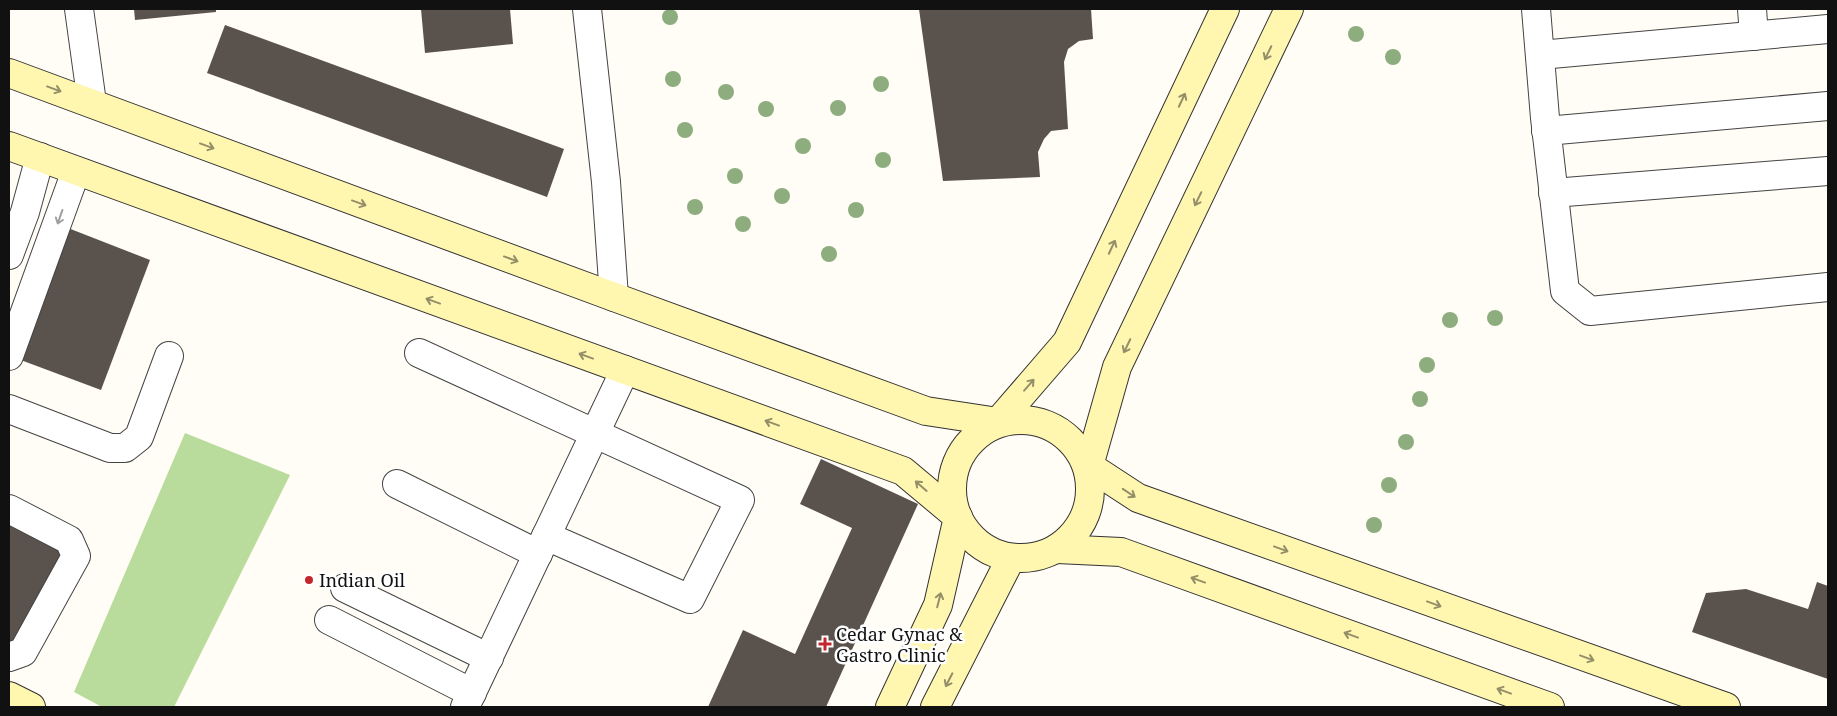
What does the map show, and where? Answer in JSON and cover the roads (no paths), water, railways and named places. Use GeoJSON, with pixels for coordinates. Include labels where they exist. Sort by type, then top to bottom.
{"type":"FeatureCollection","features":[{"type":"Feature","properties":{"kind":"main road"},"geometry":{"type":"LineString","coordinates":[[1225,9],[1066,342],[998,422],[979,434],[963,450],[954,471],[952,494],[958,517],[970,537],[989,551],[1011,558],[1035,558],[1057,549],[1074,533],[1086,513],[1090,491],[1089,466],[1117,367],[1289,9]]}},
{"type":"Feature","properties":{"kind":"main road"},"geometry":{"type":"LineString","coordinates":[[9,72],[926,411],[998,422],[1020,420],[1042,423],[1062,433],[1078,449],[1089,466],[1138,498],[1726,707]]}},
{"type":"Feature","properties":{"kind":"main road"},"geometry":{"type":"LineString","coordinates":[[9,146],[903,471],[958,517]]}},
{"type":"Feature","properties":{"kind":"main road"},"geometry":{"type":"LineString","coordinates":[[890,707],[938,605],[958,517]]}},
{"type":"Feature","properties":{"kind":"main road"},"geometry":{"type":"LineString","coordinates":[[1057,549],[1121,552],[1550,707]]}},
{"type":"Feature","properties":{"kind":"main road"},"geometry":{"type":"LineString","coordinates":[[935,707],[1011,558]]}},
{"type":"Feature","properties":{"kind":"main road"},"geometry":{"type":"LineString","coordinates":[[9,696],[31,707]]}},
{"type":"Feature","properties":{"kind":"street"},"geometry":{"type":"LineString","coordinates":[[79,9],[92,103]]}},
{"type":"Feature","properties":{"kind":"street"},"geometry":{"type":"LineString","coordinates":[[588,9],[606,182],[614,297]]}},
{"type":"Feature","properties":{"kind":"street"},"geometry":{"type":"LineString","coordinates":[[1536,9],[1546,131],[1565,291],[1590,311],[1828,287]]}},
{"type":"Feature","properties":{"kind":"street"},"geometry":{"type":"LineString","coordinates":[[1752,9],[1754,36]]}},
{"type":"Feature","properties":{"kind":"street"},"geometry":{"type":"LineString","coordinates":[[1540,54],[1828,29]]}},
{"type":"Feature","properties":{"kind":"street"},"geometry":{"type":"LineString","coordinates":[[1546,131],[1828,106]]}},
{"type":"Feature","properties":{"kind":"street"},"geometry":{"type":"LineString","coordinates":[[9,256],[25,212],[40,157]]}},
{"type":"Feature","properties":{"kind":"street"},"geometry":{"type":"LineString","coordinates":[[9,356],[76,171]]}},
{"type":"Feature","properties":{"kind":"street"},"geometry":{"type":"LineString","coordinates":[[1554,193],[1828,171]]}},
{"type":"Feature","properties":{"kind":"street"},"geometry":{"type":"LineString","coordinates":[[397,484],[542,545],[690,599],[740,500],[419,354]]}},
{"type":"Feature","properties":{"kind":"street"},"geometry":{"type":"LineString","coordinates":[[9,408],[110,448],[125,448],[139,437],[169,356]]}},
{"type":"Feature","properties":{"kind":"street"},"geometry":{"type":"LineString","coordinates":[[328,620],[469,700],[625,370]]}},
{"type":"Feature","properties":{"kind":"street"},"geometry":{"type":"LineString","coordinates":[[9,509],[69,540],[76,556],[23,652],[9,657]]}},
{"type":"Feature","properties":{"kind":"street"},"geometry":{"type":"LineString","coordinates":[[345,588],[489,658]]}},
{"type":"Feature","properties":{"kind":"place","name":"Indian Oil"},"geometry":{"type":"Point","coordinates":[309,580]}},
{"type":"Feature","properties":{"kind":"place","name":"Cedar Gynac & Gastro Clinic"},"geometry":{"type":"Point","coordinates":[825,644]}}]}
